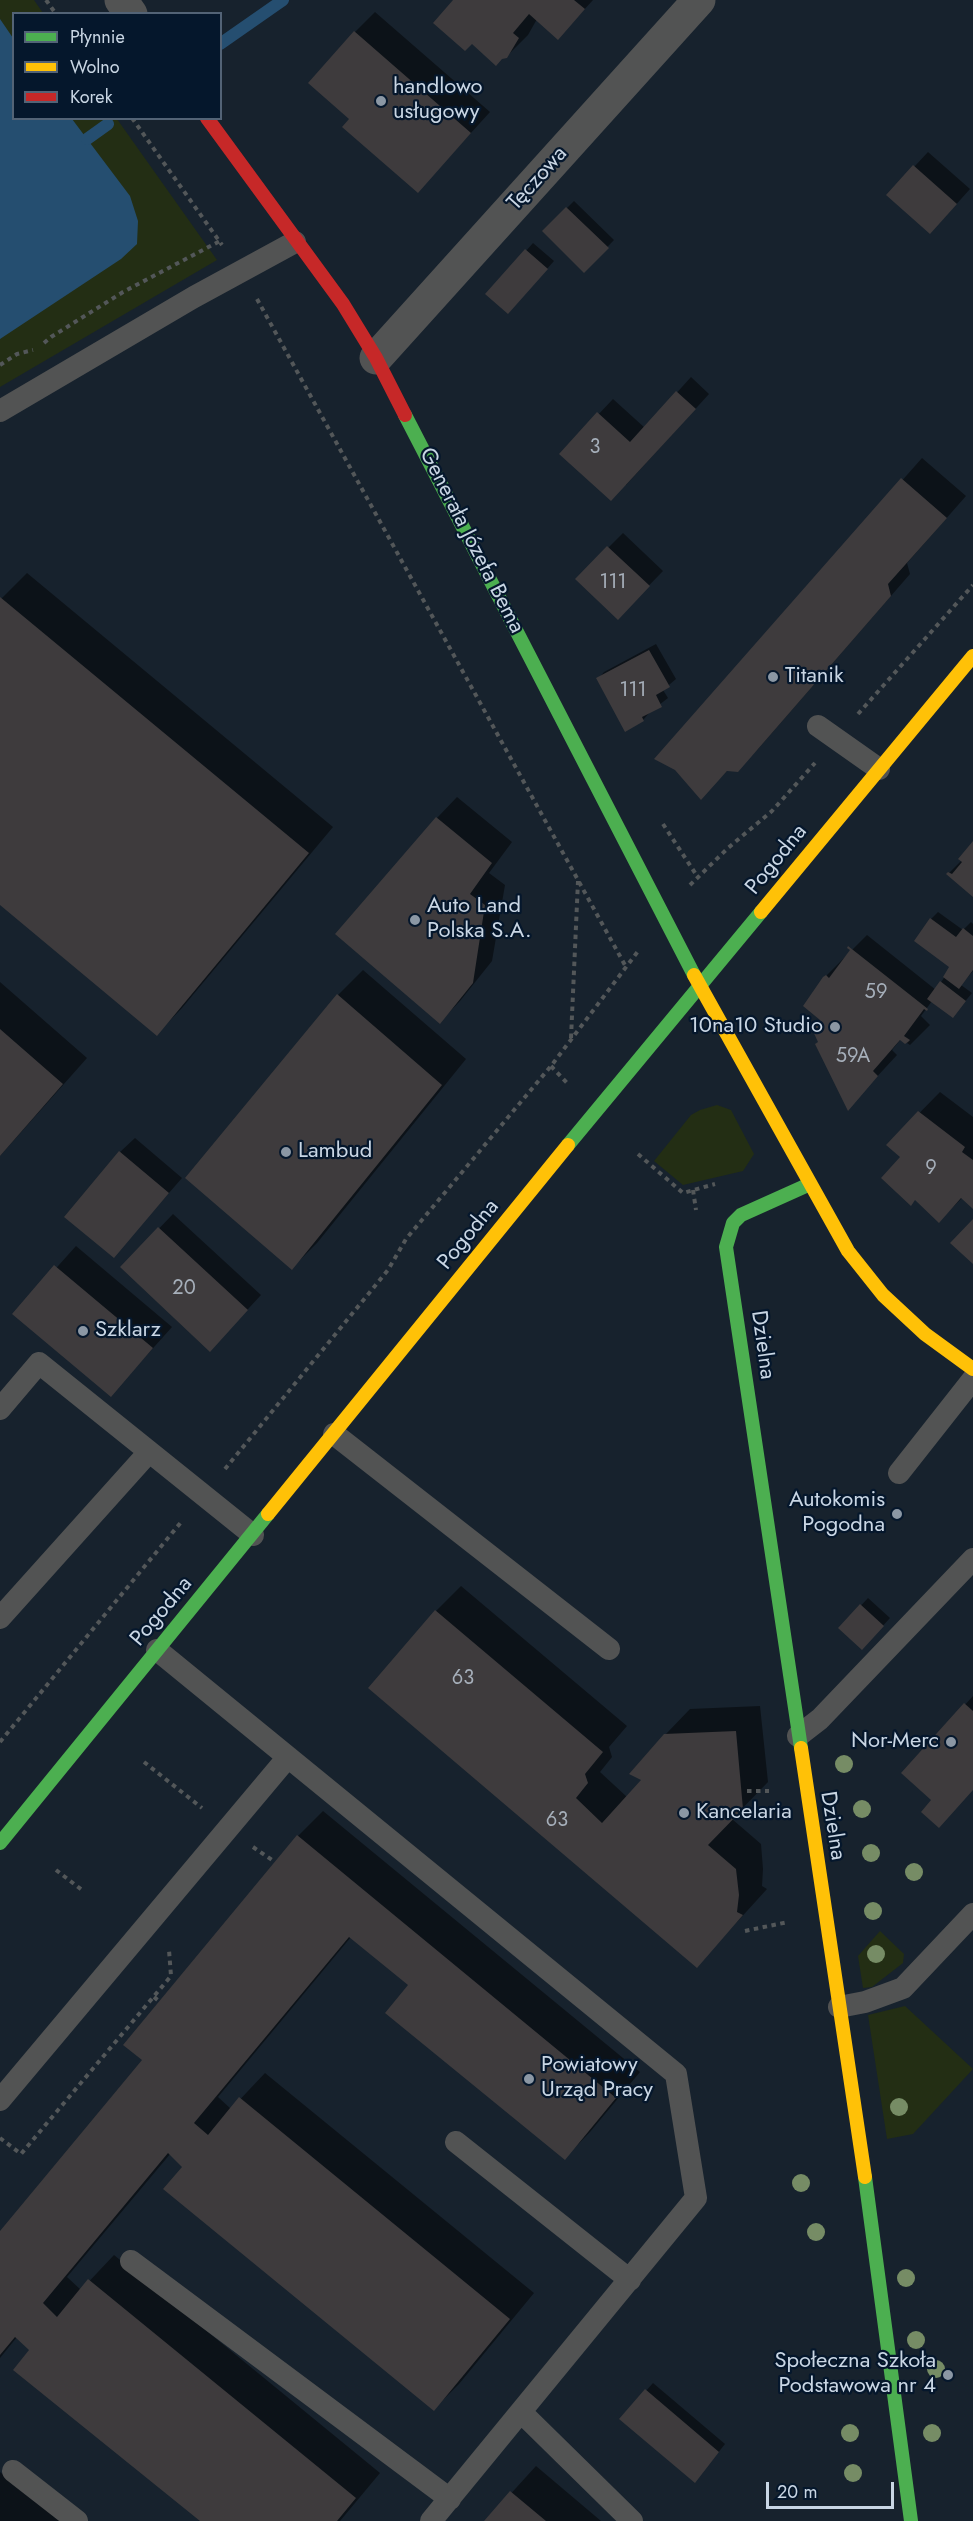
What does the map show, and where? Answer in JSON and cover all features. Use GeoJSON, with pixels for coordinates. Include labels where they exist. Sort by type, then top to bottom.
{"type":"FeatureCollection","features":[{"type":"Feature","properties":{"kind":"street","name":"Tęczowa"},"geometry":{"type":"LineString","coordinates":[[376,358],[699,0]]}},
{"type":"Feature","properties":{"kind":"street","name":"Generała Józefa Bema"},"geometry":{"type":"LineString","coordinates":[[208,120],[295,242],[343,304],[376,358],[700,987],[848,1251],[883,1295],[926,1334],[973,1369]]}},
{"type":"Feature","properties":{"kind":"street","name":"Pogodna"},"geometry":{"type":"LineString","coordinates":[[0,1844],[973,656]]}},
{"type":"Feature","properties":{"kind":"street","name":"Dzielna"},"geometry":{"type":"LineString","coordinates":[[810,1184],[741,1215],[732,1223],[726,1247],[863,2168],[911,2521]]}},
{"type":"Feature","properties":{"kind":"lane"},"geometry":{"type":"LineString","coordinates":[[0,411],[295,242]]}},
{"type":"Feature","properties":{"kind":"lane"},"geometry":{"type":"LineString","coordinates":[[818,726],[879,769]]}},
{"type":"Feature","properties":{"kind":"lane"},"geometry":{"type":"LineString","coordinates":[[0,1409],[39,1363],[253,1535]]}},
{"type":"Feature","properties":{"kind":"lane"},"geometry":{"type":"LineString","coordinates":[[899,1473],[973,1379]]}},
{"type":"Feature","properties":{"kind":"lane"},"geometry":{"type":"LineString","coordinates":[[334,1434],[609,1649]]}},
{"type":"Feature","properties":{"kind":"lane"},"geometry":{"type":"LineString","coordinates":[[0,1618],[149,1452]]}},
{"type":"Feature","properties":{"kind":"lane"},"geometry":{"type":"LineString","coordinates":[[798,1736],[820,1719],[973,1559]]}},
{"type":"Feature","properties":{"kind":"lane"},"geometry":{"type":"LineString","coordinates":[[158,1650],[676,2074],[696,2198],[431,2521]]}},
{"type":"Feature","properties":{"kind":"lane"},"geometry":{"type":"LineString","coordinates":[[0,2100],[288,1757]]}},
{"type":"Feature","properties":{"kind":"lane"},"geometry":{"type":"LineString","coordinates":[[839,2007],[866,2002],[903,1988],[973,1914]]}},
{"type":"Feature","properties":{"kind":"lane"},"geometry":{"type":"LineString","coordinates":[[456,2142],[630,2280]]}},
{"type":"Feature","properties":{"kind":"lane"},"geometry":{"type":"LineString","coordinates":[[131,2261],[450,2499]]}},
{"type":"Feature","properties":{"kind":"lane"},"geometry":{"type":"LineString","coordinates":[[521,2412],[632,2521]]}},
{"type":"Feature","properties":{"kind":"lane"},"geometry":{"type":"LineString","coordinates":[[12,2471],[77,2521]]}},
{"type":"Feature","properties":{"kind":"path"},"geometry":{"type":"LineString","coordinates":[[133,120],[241,271],[626,967]]}},
{"type":"Feature","properties":{"kind":"path"},"geometry":{"type":"LineString","coordinates":[[0,365],[17,354],[39,349],[51,337],[123,292],[220,241]]}},
{"type":"Feature","properties":{"kind":"path"},"geometry":{"type":"LineString","coordinates":[[571,1039],[578,879]]}},
{"type":"Feature","properties":{"kind":"path"},"geometry":{"type":"LineString","coordinates":[[551,1066],[576,1091]]}},
{"type":"Feature","properties":{"kind":"path"},"geometry":{"type":"LineString","coordinates":[[638,1154],[683,1193],[716,1184]]}},
{"type":"Feature","properties":{"kind":"path"},"geometry":{"type":"LineString","coordinates":[[144,1762],[228,1829]]}},
{"type":"Feature","properties":{"kind":"path"},"geometry":{"type":"LineString","coordinates":[[747,1791],[772,1791]]}},
{"type":"Feature","properties":{"kind":"path"},"geometry":{"type":"LineString","coordinates":[[56,1870],[82,1890]]}},
{"type":"Feature","properties":{"kind":"path"},"geometry":{"type":"LineString","coordinates":[[745,1930],[790,1921]]}},
{"type":"Feature","properties":{"kind":"path"},"geometry":{"type":"LineString","coordinates":[[0,2138],[21,2154],[171,1976]]}},
{"type":"Feature","properties":{"kind":"path"},"geometry":{"type":"LineString","coordinates":[[154,1997],[159,2002]]}},
{"type":"Feature","properties":{"kind":"green space"},"geometry":{"type":"Polygon","coordinates":[[[0,0],[34,0],[42,12],[12,12],[12,120],[118,120],[217,260],[0,387],[0,0]]]}},
{"type":"Feature","properties":{"kind":"green space"},"geometry":{"type":"Polygon","coordinates":[[[717,1105],[731,1110],[754,1154],[743,1171],[683,1185],[654,1161],[691,1115],[717,1105]]]}},
{"type":"Feature","properties":{"kind":"green space"},"geometry":{"type":"Polygon","coordinates":[[[880,1931],[904,1954],[903,1963],[872,1987],[863,1988],[858,1956],[880,1931]]]}},
{"type":"Feature","properties":{"kind":"green space"},"geometry":{"type":"Polygon","coordinates":[[[905,2006],[973,2069],[913,2134],[887,2139],[868,2015],[905,2006]]]}},
{"type":"Feature","properties":{"kind":"water"},"geometry":{"type":"Polygon","coordinates":[[[0,19],[12,37],[12,120],[73,120],[130,196],[138,221],[137,244],[121,259],[0,339],[0,19]]]}},
{"type":"Feature","properties":{"kind":"building"},"geometry":{"type":"Polygon","coordinates":[[[453,0],[574,0],[585,9],[558,40],[529,14],[513,33],[519,38],[507,58],[502,59],[496,66],[472,44],[465,51],[433,23],[453,0]]]}},
{"type":"Feature","properties":{"kind":"building","name":"handlowo usługowy"},"geometry":{"type":"Polygon","coordinates":[[[354,31],[471,133],[418,193],[342,127],[349,119],[308,83],[354,31]]]}},
{"type":"Feature","properties":{"kind":"building"},"geometry":{"type":"Polygon","coordinates":[[[913,165],[957,204],[930,234],[886,195],[913,165]]]}},
{"type":"Feature","properties":{"kind":"building"},"geometry":{"type":"Polygon","coordinates":[[[566,207],[609,248],[584,273],[542,231],[566,207]]]}},
{"type":"Feature","properties":{"kind":"building"},"geometry":{"type":"Polygon","coordinates":[[[525,249],[548,269],[508,314],[485,294],[525,249]]]}},
{"type":"Feature","properties":{"kind":"building"},"geometry":{"type":"Polygon","coordinates":[[[676,391],[696,409],[611,501],[559,454],[597,412],[630,442],[676,391]]]}},
{"type":"Feature","properties":{"kind":"building","name":"Titanik"},"geometry":{"type":"Polygon","coordinates":[[[901,478],[947,518],[888,584],[891,596],[738,772],[727,771],[701,800],[675,770],[654,759],[901,478]]]}},
{"type":"Feature","properties":{"kind":"building"},"geometry":{"type":"Polygon","coordinates":[[[607,546],[650,586],[618,620],[575,579],[607,546]]]}},
{"type":"Feature","properties":{"kind":"building"},"geometry":{"type":"Polygon","coordinates":[[[0,597],[309,853],[157,1036],[0,905],[0,597]]]}},
{"type":"Feature","properties":{"kind":"building"},"geometry":{"type":"Polygon","coordinates":[[[649,650],[670,687],[656,695],[662,707],[642,717],[644,721],[625,732],[596,678],[649,650]]]}},
{"type":"Feature","properties":{"kind":"building","name":"Auto Land Polska S.A."},"geometry":{"type":"Polygon","coordinates":[[[436,817],[492,863],[470,894],[485,905],[473,983],[440,1024],[335,934],[436,817]]]}},
{"type":"Feature","properties":{"kind":"building"},"geometry":{"type":"Polygon","coordinates":[[[973,841],[973,897],[946,874],[948,872],[952,874],[962,862],[958,859],[973,841]]]}},
{"type":"Feature","properties":{"kind":"building"},"geometry":{"type":"Polygon","coordinates":[[[930,918],[956,937],[963,928],[973,936],[973,970],[959,989],[943,977],[949,967],[914,941],[930,918]]]}},
{"type":"Feature","properties":{"kind":"building"},"geometry":{"type":"Polygon","coordinates":[[[848,946],[928,1009],[927,1011],[924,1009],[904,1036],[910,1040],[905,1044],[900,1040],[873,1071],[878,1076],[848,1111],[815,1044],[818,1042],[812,1029],[820,1020],[803,1006],[823,977],[826,975],[829,978],[850,950],[848,946]]]}},
{"type":"Feature","properties":{"kind":"building"},"geometry":{"type":"Polygon","coordinates":[[[940,981],[966,1001],[953,1018],[927,999],[940,981]]]}},
{"type":"Feature","properties":{"kind":"building"},"geometry":{"type":"Polygon","coordinates":[[[337,994],[442,1085],[292,1270],[185,1178],[337,994]]]}},
{"type":"Feature","properties":{"kind":"building"},"geometry":{"type":"Polygon","coordinates":[[[0,1029],[63,1084],[0,1156],[0,1029]]]}},
{"type":"Feature","properties":{"kind":"building"},"geometry":{"type":"Polygon","coordinates":[[[918,1111],[965,1147],[962,1152],[973,1160],[973,1209],[961,1198],[939,1223],[915,1200],[911,1206],[881,1178],[900,1157],[886,1145],[918,1111]]]}},
{"type":"Feature","properties":{"kind":"building"},"geometry":{"type":"Polygon","coordinates":[[[119,1151],[169,1193],[114,1258],[64,1217],[119,1151]]]}},
{"type":"Feature","properties":{"kind":"building"},"geometry":{"type":"Polygon","coordinates":[[[973,1219],[973,1264],[950,1243],[973,1219]]]}},
{"type":"Feature","properties":{"kind":"building"},"geometry":{"type":"Polygon","coordinates":[[[158,1227],[248,1310],[210,1352],[120,1267],[158,1227]]]}},
{"type":"Feature","properties":{"kind":"building","name":"Szklarz"},"geometry":{"type":"Polygon","coordinates":[[[54,1265],[153,1348],[111,1397],[12,1314],[54,1265]]]}},
{"type":"Feature","properties":{"kind":"building"},"geometry":{"type":"Polygon","coordinates":[[[860,1604],[884,1626],[862,1650],[838,1628],[860,1604]]]}},
{"type":"Feature","properties":{"kind":"building"},"geometry":{"type":"Polygon","coordinates":[[[435,1610],[603,1752],[585,1774],[588,1783],[576,1798],[602,1823],[641,1780],[629,1774],[664,1734],[736,1731],[743,1809],[708,1845],[736,1869],[739,1895],[737,1912],[743,1915],[697,1968],[368,1688],[435,1610]]]}},
{"type":"Feature","properties":{"kind":"building","name":"Nor-Merc"},"geometry":{"type":"Polygon","coordinates":[[[964,1703],[973,1711],[973,1790],[939,1828],[921,1812],[931,1800],[901,1773],[964,1703]]]}},
{"type":"Feature","properties":{"kind":"building"},"geometry":{"type":"Polygon","coordinates":[[[297,1835],[616,2098],[565,2160],[385,2013],[408,1985],[349,1937],[194,2123],[208,2135],[239,2097],[510,2319],[434,2411],[163,2189],[182,2167],[168,2153],[43,2303],[57,2317],[88,2279],[356,2498],[337,2521],[200,2521],[13,2370],[29,2350],[15,2337],[0,2355],[0,2231],[142,2060],[123,2045],[297,1835]]]}},
{"type":"Feature","properties":{"kind":"building"},"geometry":{"type":"Polygon","coordinates":[[[645,2389],[719,2452],[695,2483],[619,2419],[645,2389]]]}},
{"type":"Feature","properties":{"kind":"building"},"geometry":{"type":"Polygon","coordinates":[[[510,2491],[546,2521],[484,2521],[510,2491]]]}},
{"type":"Feature","properties":{"kind":"waterway"},"geometry":{"type":"LineString","coordinates":[[222,43],[283,0]]}},
{"type":"Feature","properties":{"kind":"waterway"},"geometry":{"type":"LineString","coordinates":[[87,139],[108,124]]}},
{"type":"Feature","properties":{"kind":"traffic: fast"},"geometry":{"type":"LineString","coordinates":[[405,415],[694,975]]}},
{"type":"Feature","properties":{"kind":"traffic: fast"},"geometry":{"type":"LineString","coordinates":[[568,1145],[761,912]]}},
{"type":"Feature","properties":{"kind":"traffic: fast"},"geometry":{"type":"LineString","coordinates":[[801,1748],[726,1247],[733,1223],[741,1215],[810,1184]]}},
{"type":"Feature","properties":{"kind":"traffic: fast"},"geometry":{"type":"LineString","coordinates":[[0,1843],[268,1514]]}},
{"type":"Feature","properties":{"kind":"traffic: fast"},"geometry":{"type":"LineString","coordinates":[[865,2177],[911,2521]]}},
{"type":"Feature","properties":{"kind":"traffic: slow"},"geometry":{"type":"LineString","coordinates":[[761,912],[973,656]]}},
{"type":"Feature","properties":{"kind":"traffic: slow"},"geometry":{"type":"LineString","coordinates":[[694,975],[848,1251],[883,1295],[925,1334],[973,1369]]}},
{"type":"Feature","properties":{"kind":"traffic: slow"},"geometry":{"type":"LineString","coordinates":[[268,1514],[568,1145]]}},
{"type":"Feature","properties":{"kind":"traffic: slow"},"geometry":{"type":"LineString","coordinates":[[801,1748],[865,2177]]}},
{"type":"Feature","properties":{"kind":"traffic: jam"},"geometry":{"type":"LineString","coordinates":[[208,120],[343,304],[376,358],[405,415]]}},
{"type":"Feature","properties":{"kind":"place","name":"handlowo usługowy"},"geometry":{"type":"Point","coordinates":[381,101]}},
{"type":"Feature","properties":{"kind":"place","name":"Titanik"},"geometry":{"type":"Point","coordinates":[773,677]}},
{"type":"Feature","properties":{"kind":"place","name":"Auto Land Polska S.A."},"geometry":{"type":"Point","coordinates":[415,920]}},
{"type":"Feature","properties":{"kind":"place","name":"10na10 Studio"},"geometry":{"type":"Point","coordinates":[835,1027]}},
{"type":"Feature","properties":{"kind":"place","name":"Lambud"},"geometry":{"type":"Point","coordinates":[286,1152]}},
{"type":"Feature","properties":{"kind":"place","name":"Szklarz"},"geometry":{"type":"Point","coordinates":[83,1331]}},
{"type":"Feature","properties":{"kind":"place","name":"Autokomis Pogodna"},"geometry":{"type":"Point","coordinates":[897,1514]}},
{"type":"Feature","properties":{"kind":"place","name":"Nor-Merc"},"geometry":{"type":"Point","coordinates":[951,1742]}},
{"type":"Feature","properties":{"kind":"place","name":"Kancelaria"},"geometry":{"type":"Point","coordinates":[684,1813]}},
{"type":"Feature","properties":{"kind":"place","name":"Powiatowy Urząd Pracy"},"geometry":{"type":"Point","coordinates":[529,2079]}},
{"type":"Feature","properties":{"kind":"place","name":"Społeczna Szkoła Podstawowa nr 4"},"geometry":{"type":"Point","coordinates":[948,2375]}}]}
